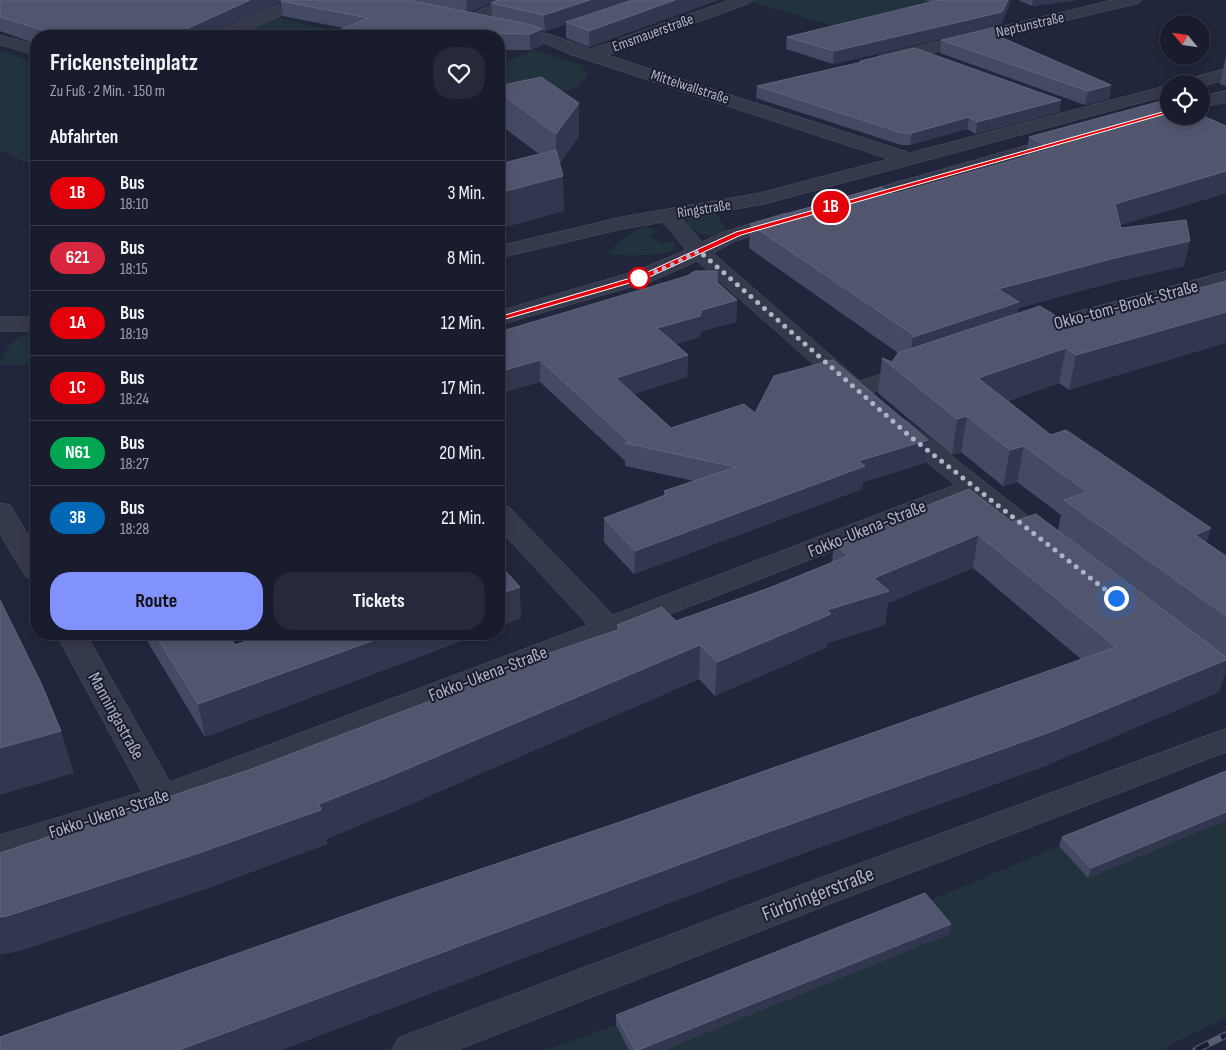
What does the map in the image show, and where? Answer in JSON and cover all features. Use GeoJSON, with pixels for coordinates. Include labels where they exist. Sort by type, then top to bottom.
{"type":"FeatureCollection","features":[{"type":"Feature","properties":{"kind":"street"},"geometry":{"type":"LineString","coordinates":[[236,30],[304,0]]}},
{"type":"Feature","properties":{"kind":"street"},"geometry":{"type":"LineString","coordinates":[[470,20],[517,0]]}},
{"type":"Feature","properties":{"kind":"street","name":"Emsmauerstraße"},"geometry":{"type":"LineString","coordinates":[[590,55],[745,0]]}},
{"type":"Feature","properties":{"kind":"street","name":"Neptunstraße"},"geometry":{"type":"LineString","coordinates":[[867,63],[1134,0]]}},
{"type":"Feature","properties":{"kind":"street","name":"Mittelwallstraße"},"geometry":{"type":"LineString","coordinates":[[452,18],[470,20],[546,38],[590,55],[909,159]]}},
{"type":"Feature","properties":{"kind":"street"},"geometry":{"type":"LineString","coordinates":[[546,38],[565,32]]}},
{"type":"Feature","properties":{"kind":"street"},"geometry":{"type":"LineString","coordinates":[[0,40],[30,48]]}},
{"type":"Feature","properties":{"kind":"street"},"geometry":{"type":"LineString","coordinates":[[915,52],[943,62]]}},
{"type":"Feature","properties":{"kind":"street"},"geometry":{"type":"LineString","coordinates":[[1210,79],[1226,74]]}},
{"type":"Feature","properties":{"kind":"street"},"geometry":{"type":"LineString","coordinates":[[722,98],[750,91]]}},
{"type":"Feature","properties":{"kind":"street","name":"Ringstraße"},"geometry":{"type":"LineString","coordinates":[[505,251],[622,223],[761,199],[1160,92]]}},
{"type":"Feature","properties":{"kind":"street"},"geometry":{"type":"LineString","coordinates":[[1210,100],[1226,96]]}},
{"type":"Feature","properties":{"kind":"street"},"geometry":{"type":"LineString","coordinates":[[1055,102],[1083,112],[1107,124]]}},
{"type":"Feature","properties":{"kind":"street"},"geometry":{"type":"LineString","coordinates":[[835,206],[1086,135]]}},
{"type":"Feature","properties":{"kind":"street"},"geometry":{"type":"LineString","coordinates":[[909,159],[942,176]]}},
{"type":"Feature","properties":{"kind":"street","name":"Ringstraße"},"geometry":{"type":"LineString","coordinates":[[505,316],[627,282],[670,266],[738,233],[802,214]]}},
{"type":"Feature","properties":{"kind":"street"},"geometry":{"type":"LineString","coordinates":[[668,215],[699,251],[857,390],[972,487],[1065,559]]}},
{"type":"Feature","properties":{"kind":"street","name":"Okko-tom-Brook-Straße"},"geometry":{"type":"LineString","coordinates":[[1012,338],[1048,326],[1226,279]]}},
{"type":"Feature","properties":{"kind":"street"},"geometry":{"type":"LineString","coordinates":[[0,324],[30,324]]}},
{"type":"Feature","properties":{"kind":"street"},"geometry":{"type":"LineString","coordinates":[[857,390],[939,362]]}},
{"type":"Feature","properties":{"kind":"street","name":"Fokko-Ukena-Straße"},"geometry":{"type":"LineString","coordinates":[[0,848],[162,798],[795,557],[972,487]]}},
{"type":"Feature","properties":{"kind":"street"},"geometry":{"type":"LineString","coordinates":[[0,511],[26,534],[30,549]]}},
{"type":"Feature","properties":{"kind":"street"},"geometry":{"type":"LineString","coordinates":[[505,519],[608,628]]}},
{"type":"Feature","properties":{"kind":"street","name":"Manningastraße"},"geometry":{"type":"LineString","coordinates":[[74,640],[162,798]]}},
{"type":"Feature","properties":{"kind":"street","name":"Fürbringerstraße"},"geometry":{"type":"LineString","coordinates":[[412,1050],[804,899],[1226,740]]}},
{"type":"Feature","properties":{"kind":"shaded area"},"geometry":{"type":"Polygon","coordinates":[[[745,0],[926,0],[931,2],[841,28],[745,0]]]}},
{"type":"Feature","properties":{"kind":"shaded area"},"geometry":{"type":"Polygon","coordinates":[[[275,17],[332,30],[246,30],[275,17]]]}},
{"type":"Feature","properties":{"kind":"shaded area"},"geometry":{"type":"Polygon","coordinates":[[[534,50],[582,65],[588,75],[577,87],[505,107],[505,62],[534,50]]]}},
{"type":"Feature","properties":{"kind":"shaded area"},"geometry":{"type":"Polygon","coordinates":[[[0,51],[30,60],[30,164],[0,150],[0,51]]]}},
{"type":"Feature","properties":{"kind":"shaded area"},"geometry":{"type":"Polygon","coordinates":[[[715,212],[727,231],[704,235],[694,231],[686,221],[692,216],[715,212]]]}},
{"type":"Feature","properties":{"kind":"shaded area"},"geometry":{"type":"Polygon","coordinates":[[[646,227],[659,231],[650,236],[662,244],[672,241],[675,245],[674,250],[661,254],[641,255],[607,253],[634,231],[646,227]]]}},
{"type":"Feature","properties":{"kind":"shaded area"},"geometry":{"type":"Polygon","coordinates":[[[30,334],[30,365],[0,365],[8,347],[30,334]]]}},
{"type":"Feature","properties":{"kind":"shaded area"},"geometry":{"type":"Polygon","coordinates":[[[1226,820],[1226,1018],[1160,1050],[663,1050],[948,934],[924,903],[1059,846],[1088,878],[1226,820]]]}},
{"type":"Feature","properties":{"kind":"shaded area"},"geometry":{"type":"Polygon","coordinates":[[[616,1025],[629,1050],[547,1050],[616,1025]]]}},
{"type":"Feature","properties":{"kind":"building"},"geometry":{"type":"Polygon","coordinates":[[[0,0],[250,0],[184,30],[42,30],[0,17],[0,0]]]}},
{"type":"Feature","properties":{"kind":"building"},"geometry":{"type":"Polygon","coordinates":[[[408,0],[527,24],[542,29],[530,34],[505,34],[505,30],[339,30],[368,18],[281,1],[408,0]]]}},
{"type":"Feature","properties":{"kind":"building"},"geometry":{"type":"Polygon","coordinates":[[[498,0],[590,0],[544,15],[491,3],[498,0]]]}},
{"type":"Feature","properties":{"kind":"building"},"geometry":{"type":"Polygon","coordinates":[[[632,0],[675,0],[589,31],[566,22],[632,0]]]}},
{"type":"Feature","properties":{"kind":"building"},"geometry":{"type":"Polygon","coordinates":[[[939,0],[1008,0],[1002,12],[834,51],[787,37],[939,0]]]}},
{"type":"Feature","properties":{"kind":"building"},"geometry":{"type":"Polygon","coordinates":[[[996,27],[993,34],[1111,85],[1088,91],[941,40],[996,27]]]}},
{"type":"Feature","properties":{"kind":"building"},"geometry":{"type":"Polygon","coordinates":[[[915,48],[1061,100],[977,122],[969,117],[912,133],[902,133],[757,86],[862,62],[860,61],[915,48]]]}},
{"type":"Feature","properties":{"kind":"building"},"geometry":{"type":"Polygon","coordinates":[[[541,77],[579,103],[556,134],[505,96],[505,85],[541,77]]]}},
{"type":"Feature","properties":{"kind":"building"},"geometry":{"type":"Polygon","coordinates":[[[1160,101],[1160,125],[1210,125],[1210,119],[1226,126],[1226,171],[1115,204],[1121,228],[1186,220],[1190,241],[1115,258],[998,289],[1019,302],[913,337],[914,335],[750,224],[881,187],[894,194],[1053,149],[1029,137],[1160,101]]]}},
{"type":"Feature","properties":{"kind":"building"},"geometry":{"type":"Polygon","coordinates":[[[556,150],[563,176],[505,191],[505,163],[556,150]]]}},
{"type":"Feature","properties":{"kind":"building"},"geometry":{"type":"Polygon","coordinates":[[[695,271],[717,271],[717,282],[737,300],[702,310],[700,316],[657,328],[688,355],[616,378],[671,428],[744,404],[755,413],[774,376],[833,360],[928,440],[858,461],[865,466],[635,551],[604,518],[668,494],[664,491],[736,467],[625,443],[629,442],[540,360],[505,370],[505,330],[687,276],[695,271]]]}},
{"type":"Feature","properties":{"kind":"building"},"geometry":{"type":"Polygon","coordinates":[[[1226,281],[1226,312],[1076,355],[1066,348],[978,378],[1051,435],[1066,430],[1211,528],[1195,535],[1226,556],[1226,616],[1064,500],[1087,492],[1024,446],[1010,450],[967,416],[957,419],[882,358],[892,362],[898,353],[1040,306],[1069,324],[1226,281]]]}},
{"type":"Feature","properties":{"kind":"building"},"geometry":{"type":"Polygon","coordinates":[[[969,489],[1012,522],[1036,514],[1226,657],[1226,660],[1053,731],[740,842],[179,1050],[0,1050],[0,1037],[395,898],[617,823],[1116,647],[978,535],[874,578],[889,591],[827,610],[831,614],[717,662],[700,645],[388,777],[319,804],[321,810],[196,854],[0,917],[0,853],[246,771],[459,690],[538,657],[620,629],[617,625],[662,607],[676,621],[769,588],[848,556],[834,542],[969,489]]]}},
{"type":"Feature","properties":{"kind":"building"},"geometry":{"type":"Polygon","coordinates":[[[505,571],[520,587],[505,592],[505,571]]]}},
{"type":"Feature","properties":{"kind":"building"},"geometry":{"type":"Polygon","coordinates":[[[0,600],[41,683],[61,731],[0,748],[0,600]]]}},
{"type":"Feature","properties":{"kind":"building"},"geometry":{"type":"Polygon","coordinates":[[[159,640],[232,640],[235,645],[250,640],[374,640],[198,704],[159,640]]]}},
{"type":"Feature","properties":{"kind":"building"},"geometry":{"type":"Polygon","coordinates":[[[1226,771],[1226,812],[1091,868],[1062,837],[1226,771]]]}},
{"type":"Feature","properties":{"kind":"building"},"geometry":{"type":"Polygon","coordinates":[[[925,893],[951,924],[638,1050],[635,1050],[616,1015],[925,893]]]}},
{"type":"Feature","properties":{"kind":"railway"},"geometry":{"type":"LineString","coordinates":[[1196,1050],[1226,1035]]}},
{"type":"Feature","properties":{"kind":"bus line","name":"1B"},"geometry":{"type":"LineString","coordinates":[[505,316],[644,276],[670,266],[738,233],[1160,114]]}},
{"type":"Feature","properties":{"kind":"route"},"geometry":{"type":"LineString","coordinates":[[639,278],[670,266],[699,251],[912,438],[972,487],[1116,598]]}}]}
